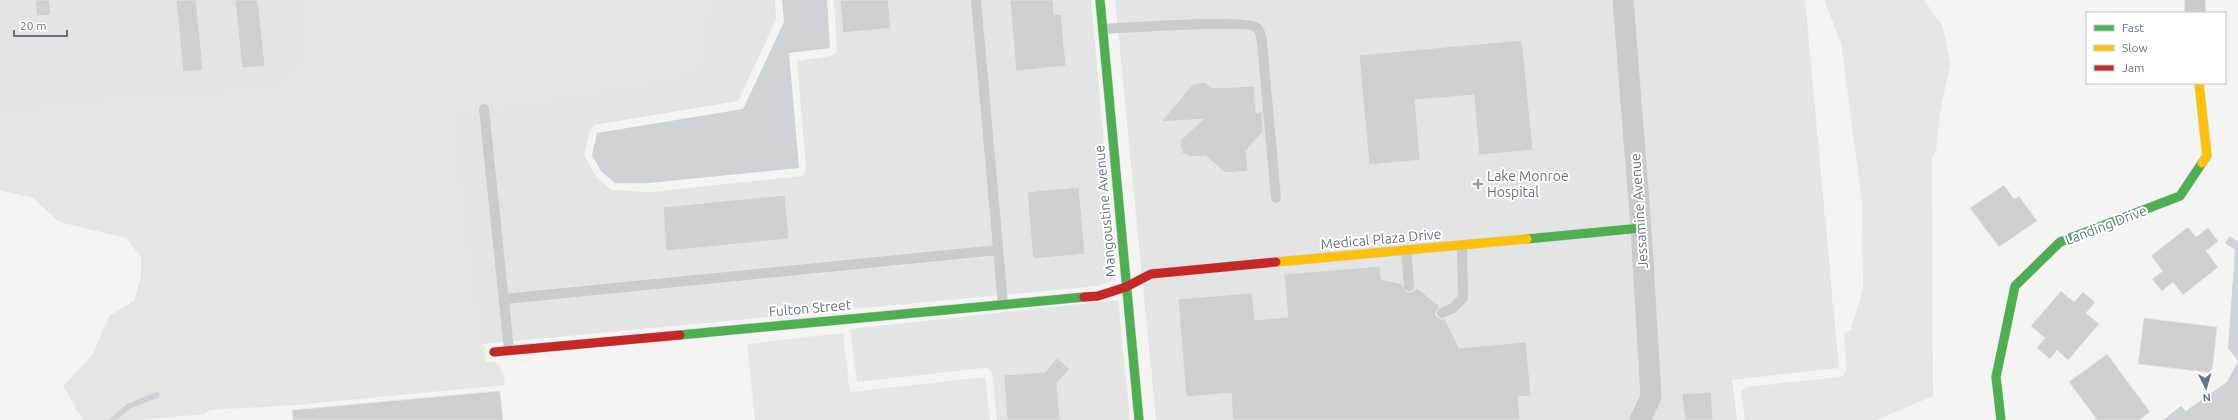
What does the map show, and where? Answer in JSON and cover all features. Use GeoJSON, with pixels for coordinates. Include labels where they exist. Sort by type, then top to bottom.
{"type":"FeatureCollection","features":[{"type":"Feature","properties":{"kind":"street","name":"Mangoustine Avenue"},"geometry":{"type":"LineString","coordinates":[[1100,0],[1139,420]]}},
{"type":"Feature","properties":{"kind":"street","name":"Jessamine Avenue"},"geometry":{"type":"LineString","coordinates":[[1623,0],[1641,228],[1651,397],[1640,420]]}},
{"type":"Feature","properties":{"kind":"street"},"geometry":{"type":"LineString","coordinates":[[2195,0],[2195,12]]}},
{"type":"Feature","properties":{"kind":"street","name":"Landing Drive"},"geometry":{"type":"LineString","coordinates":[[2001,420],[1996,377],[2015,286],[2060,242],[2180,196],[2207,156],[2199,84]]}},
{"type":"Feature","properties":{"kind":"street","name":"Medical Plaza Drive"},"geometry":{"type":"LineString","coordinates":[[1126,287],[1151,274],[1641,228]]}},
{"type":"Feature","properties":{"kind":"street","name":"Fulton Street"},"geometry":{"type":"LineString","coordinates":[[494,352],[1098,296],[1126,287]]}},
{"type":"Feature","properties":{"kind":"lane"},"geometry":{"type":"LineString","coordinates":[[976,0],[1003,304]]}},
{"type":"Feature","properties":{"kind":"lane"},"geometry":{"type":"LineString","coordinates":[[1103,29],[1227,23],[1250,24],[1257,27],[1261,34],[1276,198]]}},
{"type":"Feature","properties":{"kind":"lane"},"geometry":{"type":"LineString","coordinates":[[484,109],[509,350]]}},
{"type":"Feature","properties":{"kind":"lane"},"geometry":{"type":"LineString","coordinates":[[1442,314],[1453,308],[1463,298],[1462,245]]}},
{"type":"Feature","properties":{"kind":"lane"},"geometry":{"type":"LineString","coordinates":[[504,299],[998,250]]}},
{"type":"Feature","properties":{"kind":"lane"},"geometry":{"type":"LineString","coordinates":[[1406,250],[1409,286]]}},
{"type":"Feature","properties":{"kind":"shaded area"},"geometry":{"type":"Polygon","coordinates":[[[0,0],[307,0],[304,22],[304,60],[283,82],[215,92],[146,94],[0,111],[0,0]]]}},
{"type":"Feature","properties":{"kind":"shaded area"},"geometry":{"type":"Polygon","coordinates":[[[307,0],[712,0],[703,64],[664,83],[453,117],[482,344],[485,347],[486,362],[496,362],[503,372],[505,385],[296,405],[210,410],[205,414],[141,420],[83,420],[63,386],[93,354],[109,316],[134,301],[141,277],[141,257],[126,238],[59,222],[33,198],[0,190],[0,111],[146,94],[215,92],[283,82],[304,60],[304,22],[307,0]]]}},
{"type":"Feature","properties":{"kind":"shaded area"},"geometry":{"type":"Polygon","coordinates":[[[712,0],[775,0],[776,20],[738,101],[594,125],[590,131],[584,155],[597,178],[611,190],[650,192],[802,176],[806,167],[797,61],[831,56],[837,52],[834,0],[1091,0],[1116,279],[1097,286],[482,344],[453,117],[664,83],[703,64],[712,0]]]}},
{"type":"Feature","properties":{"kind":"shaded area"},"geometry":{"type":"Polygon","coordinates":[[[782,0],[827,0],[830,48],[789,53],[799,168],[649,183],[615,183],[601,171],[592,155],[597,133],[743,109],[784,22],[782,0]]]}},
{"type":"Feature","properties":{"kind":"shaded area","name":"Lake Monroe Hospital"},"geometry":{"type":"Polygon","coordinates":[[[1115,0],[1805,0],[1839,368],[1732,380],[1737,420],[1156,420],[1115,0]]]}},
{"type":"Feature","properties":{"kind":"shaded area"},"geometry":{"type":"Polygon","coordinates":[[[1824,0],[1924,0],[1943,27],[1950,63],[1940,113],[1936,151],[1932,158],[1933,396],[1876,420],[1745,420],[1741,392],[1746,387],[1840,377],[1844,375],[1847,368],[1844,334],[1851,330],[1863,288],[1862,202],[1841,43],[1824,0]]]}},
{"type":"Feature","properties":{"kind":"shaded area"},"geometry":{"type":"Polygon","coordinates":[[[2230,236],[2238,242],[2238,361],[2228,348],[2235,250],[2225,243],[2230,236]]]}},
{"type":"Feature","properties":{"kind":"shaded area"},"geometry":{"type":"Polygon","coordinates":[[[1118,300],[1130,420],[997,420],[992,373],[989,369],[984,368],[857,382],[850,329],[1118,300]]]}},
{"type":"Feature","properties":{"kind":"shaded area"},"geometry":{"type":"Polygon","coordinates":[[[843,333],[850,392],[985,377],[990,420],[755,420],[747,344],[843,333]]]}},
{"type":"Feature","properties":{"kind":"shaded area"},"geometry":{"type":"Polygon","coordinates":[[[2238,361],[2238,420],[2163,420],[2181,406],[2186,411],[2227,382],[2238,361]]]}},
{"type":"Feature","properties":{"kind":"building"},"geometry":{"type":"Polygon","coordinates":[[[35,0],[49,0],[51,15],[37,16],[35,0]]]}},
{"type":"Feature","properties":{"kind":"building"},"geometry":{"type":"Polygon","coordinates":[[[176,0],[196,0],[203,70],[183,72],[176,0]]]}},
{"type":"Feature","properties":{"kind":"building"},"geometry":{"type":"Polygon","coordinates":[[[235,0],[258,0],[265,66],[242,68],[235,0]]]}},
{"type":"Feature","properties":{"kind":"building"},"geometry":{"type":"Polygon","coordinates":[[[840,0],[888,0],[891,28],[843,33],[840,0]]]}},
{"type":"Feature","properties":{"kind":"building"},"geometry":{"type":"Polygon","coordinates":[[[1010,0],[1053,0],[1054,15],[1061,14],[1066,66],[1016,71],[1010,0]]]}},
{"type":"Feature","properties":{"kind":"building"},"geometry":{"type":"Polygon","coordinates":[[[1522,40],[1533,150],[1479,155],[1474,95],[1415,100],[1420,160],[1369,165],[1359,55],[1522,40]]]}},
{"type":"Feature","properties":{"kind":"building"},"geometry":{"type":"Polygon","coordinates":[[[1205,82],[1212,88],[1254,86],[1256,113],[1262,111],[1263,131],[1246,151],[1248,171],[1225,173],[1206,156],[1191,157],[1182,153],[1180,141],[1203,119],[1161,122],[1193,84],[1205,82]]]}},
{"type":"Feature","properties":{"kind":"building"},"geometry":{"type":"Polygon","coordinates":[[[2004,185],[2014,199],[2019,196],[2037,221],[1999,247],[1970,208],[2004,185]]]}},
{"type":"Feature","properties":{"kind":"building"},"geometry":{"type":"Polygon","coordinates":[[[1079,187],[1085,254],[1033,259],[1027,192],[1079,187]]]}},
{"type":"Feature","properties":{"kind":"building"},"geometry":{"type":"Polygon","coordinates":[[[785,195],[789,239],[666,251],[663,207],[785,195]]]}},
{"type":"Feature","properties":{"kind":"building"},"geometry":{"type":"Polygon","coordinates":[[[2188,227],[2196,237],[2208,228],[2218,241],[2206,251],[2218,267],[2183,295],[2173,282],[2162,291],[2152,279],[2163,271],[2151,256],[2188,227]]]}},
{"type":"Feature","properties":{"kind":"building"},"geometry":{"type":"Polygon","coordinates":[[[1380,266],[1381,279],[1402,284],[1407,292],[1412,292],[1417,288],[1438,305],[1439,307],[1436,312],[1436,316],[1441,319],[1445,319],[1459,348],[1526,342],[1531,396],[1518,397],[1520,420],[1233,420],[1231,393],[1186,397],[1178,299],[1252,293],[1255,320],[1288,317],[1284,274],[1380,266]]]}},
{"type":"Feature","properties":{"kind":"building"},"geometry":{"type":"Polygon","coordinates":[[[2061,291],[2074,302],[2083,292],[2095,302],[2086,313],[2099,324],[2068,360],[2057,350],[2050,359],[2037,348],[2045,338],[2031,326],[2061,291]]]}},
{"type":"Feature","properties":{"kind":"building"},"geometry":{"type":"Polygon","coordinates":[[[2144,318],[2217,327],[2212,373],[2138,364],[2144,318]]]}},
{"type":"Feature","properties":{"kind":"building"},"geometry":{"type":"Polygon","coordinates":[[[2107,354],[2150,412],[2139,420],[2097,420],[2069,382],[2107,354]]]}},
{"type":"Feature","properties":{"kind":"building"},"geometry":{"type":"Polygon","coordinates":[[[1057,358],[1070,369],[1057,383],[1060,420],[1007,420],[1004,375],[1045,372],[1057,358]]]}},
{"type":"Feature","properties":{"kind":"building"},"geometry":{"type":"Polygon","coordinates":[[[500,391],[503,420],[293,420],[292,410],[500,391]]]}},
{"type":"Feature","properties":{"kind":"building"},"geometry":{"type":"Polygon","coordinates":[[[1711,392],[1713,420],[1685,420],[1682,394],[1711,392]]]}},
{"type":"Feature","properties":{"kind":"waterway"},"geometry":{"type":"LineString","coordinates":[[112,420],[129,406],[157,395]]}},
{"type":"Feature","properties":{"kind":"traffic: fast"},"geometry":{"type":"LineString","coordinates":[[1100,0],[1139,420]]}},
{"type":"Feature","properties":{"kind":"traffic: fast"},"geometry":{"type":"LineString","coordinates":[[2001,420],[1996,377],[2015,286],[2060,242],[2180,196],[2202,163]]}},
{"type":"Feature","properties":{"kind":"traffic: fast"},"geometry":{"type":"LineString","coordinates":[[1527,239],[1641,228]]}},
{"type":"Feature","properties":{"kind":"traffic: fast"},"geometry":{"type":"LineString","coordinates":[[680,335],[1084,297]]}},
{"type":"Feature","properties":{"kind":"traffic: slow"},"geometry":{"type":"LineString","coordinates":[[2199,84],[2207,156],[2202,163]]}},
{"type":"Feature","properties":{"kind":"traffic: slow"},"geometry":{"type":"LineString","coordinates":[[1276,262],[1527,239]]}},
{"type":"Feature","properties":{"kind":"traffic: jam"},"geometry":{"type":"LineString","coordinates":[[1084,297],[1098,296],[1126,287],[1151,274],[1276,262]]}},
{"type":"Feature","properties":{"kind":"traffic: jam"},"geometry":{"type":"LineString","coordinates":[[494,352],[680,335]]}},
{"type":"Feature","properties":{"kind":"place","name":"Lake Monroe Hospital"},"geometry":{"type":"Point","coordinates":[1478,184]}}]}
